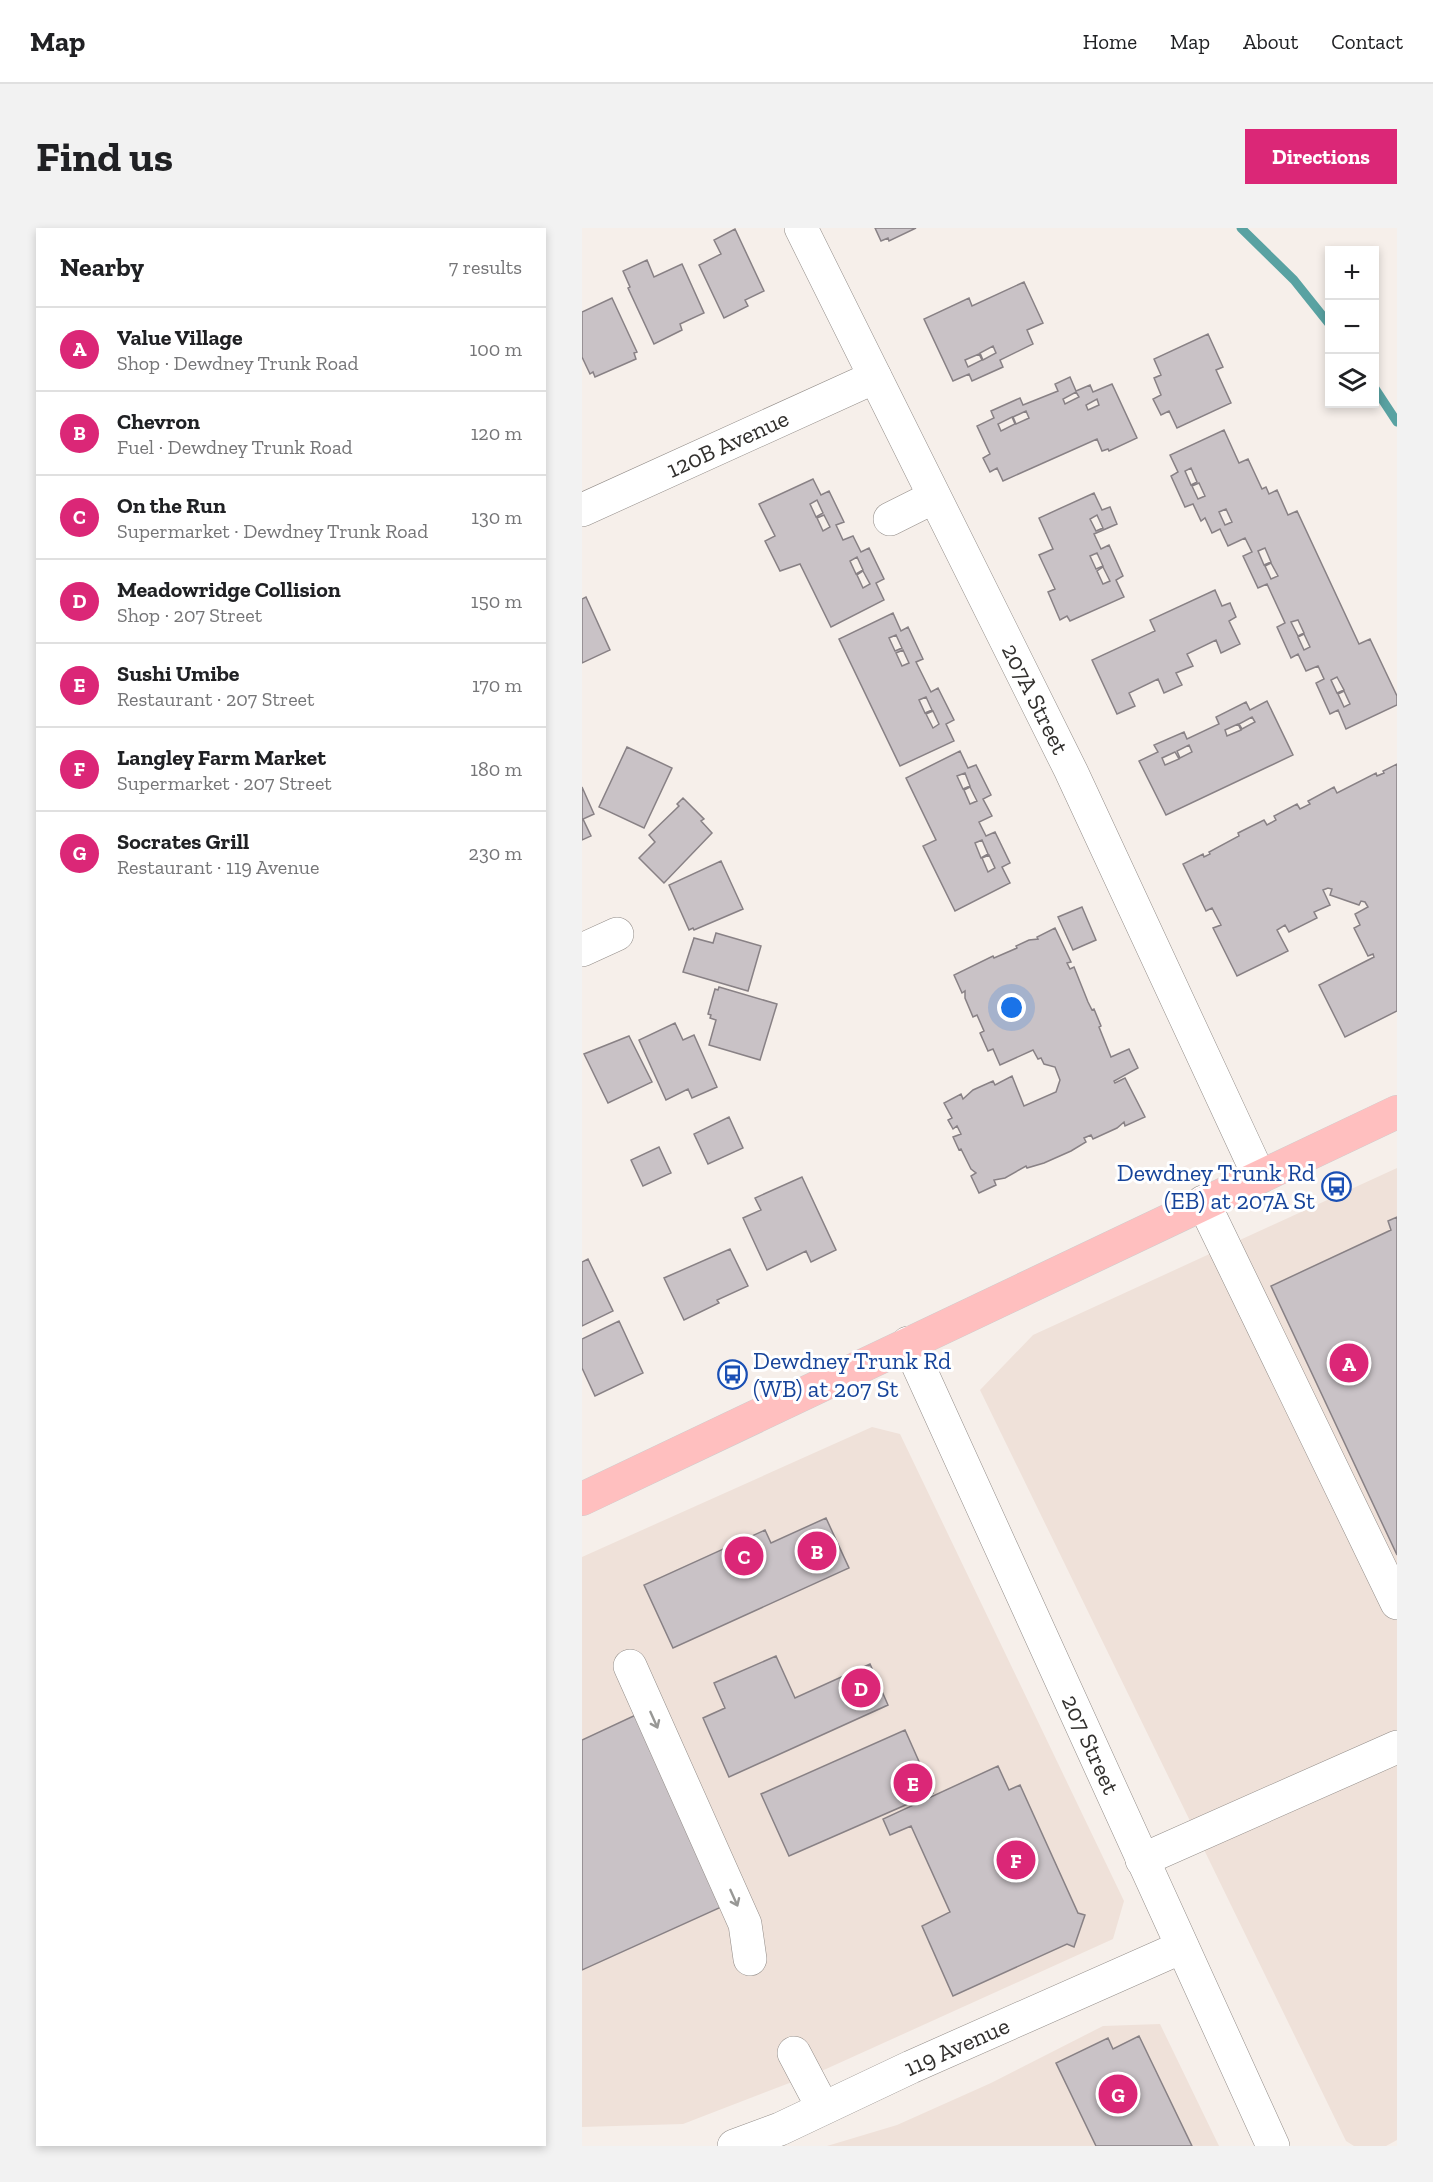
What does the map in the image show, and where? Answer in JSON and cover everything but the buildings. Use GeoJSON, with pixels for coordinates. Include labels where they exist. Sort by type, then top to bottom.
{"type":"FeatureCollection","features":[{"type":"Feature","properties":{"kind":"main road"},"geometry":{"type":"LineString","coordinates":[[582,1499],[1203,1202],[1397,1112]]}},
{"type":"Feature","properties":{"kind":"street","name":"207A Street"},"geometry":{"type":"LineString","coordinates":[[801,228],[1071,771],[1259,1176]]}},
{"type":"Feature","properties":{"kind":"street","name":"120B Avenue"},"geometry":{"type":"LineString","coordinates":[[582,510],[875,376]]}},
{"type":"Feature","properties":{"kind":"street"},"geometry":{"type":"LineString","coordinates":[[890,519],[934,496]]}},
{"type":"Feature","properties":{"kind":"street"},"geometry":{"type":"LineString","coordinates":[[582,950],[617,934]]}},
{"type":"Feature","properties":{"kind":"street"},"geometry":{"type":"LineString","coordinates":[[1203,1202],[1397,1603]]}},
{"type":"Feature","properties":{"kind":"street","name":"207 Street"},"geometry":{"type":"LineString","coordinates":[[909,1343],[1273,2146]]}},
{"type":"Feature","properties":{"kind":"street"},"geometry":{"type":"LineString","coordinates":[[630,1666],[745,1924],[750,1959]]}},
{"type":"Feature","properties":{"kind":"street"},"geometry":{"type":"LineString","coordinates":[[1142,1860],[1397,1747]]}},
{"type":"Feature","properties":{"kind":"street","name":"119 Avenue"},"geometry":{"type":"LineString","coordinates":[[734,2146],[780,2129],[911,2067],[1182,1947]]}},
{"type":"Feature","properties":{"kind":"street"},"geometry":{"type":"LineString","coordinates":[[794,2053],[823,2108]]}},
{"type":"Feature","properties":{"kind":"shaded area"},"geometry":{"type":"Polygon","coordinates":[[[1397,1168],[1397,2140],[1386,2146],[1354,2146],[1346,2141],[980,1390],[1033,1335],[1397,1168]]]}},
{"type":"Feature","properties":{"kind":"shaded area"},"geometry":{"type":"Polygon","coordinates":[[[872,1427],[900,1434],[1124,1901],[1113,1939],[826,2069],[683,2124],[582,2127],[582,1557],[872,1427]]]}},
{"type":"Feature","properties":{"kind":"shaded area"},"geometry":{"type":"Polygon","coordinates":[[[1160,2024],[1219,2146],[827,2146],[897,2125],[991,2083],[1103,2026],[1160,2024]]]}},
{"type":"Feature","properties":{"kind":"waterway"},"geometry":{"type":"LineString","coordinates":[[1241,228],[1294,280],[1325,319]]}},
{"type":"Feature","properties":{"kind":"waterway"},"geometry":{"type":"LineString","coordinates":[[1379,395],[1397,422]]}},
{"type":"Feature","properties":{"kind":"place","name":"Dewdney Trunk Rd (EB) at 207A St"},"geometry":{"type":"Point","coordinates":[1336,1187]}},
{"type":"Feature","properties":{"kind":"place","name":"Value Village"},"geometry":{"type":"Point","coordinates":[1349,1363]}},
{"type":"Feature","properties":{"kind":"place","name":"Dewdney Trunk Rd (WB) at 207 St"},"geometry":{"type":"Point","coordinates":[732,1375]}},
{"type":"Feature","properties":{"kind":"place","name":"Chevron"},"geometry":{"type":"Point","coordinates":[817,1551]}},
{"type":"Feature","properties":{"kind":"place","name":"On the Run"},"geometry":{"type":"Point","coordinates":[744,1556]}},
{"type":"Feature","properties":{"kind":"place","name":"Meadowridge Collision"},"geometry":{"type":"Point","coordinates":[861,1688]}},
{"type":"Feature","properties":{"kind":"place","name":"Sushi Umibe"},"geometry":{"type":"Point","coordinates":[913,1783]}},
{"type":"Feature","properties":{"kind":"place","name":"Langley Farm Market"},"geometry":{"type":"Point","coordinates":[1016,1860]}},
{"type":"Feature","properties":{"kind":"place","name":"Socrates Grill"},"geometry":{"type":"Point","coordinates":[1118,2094]}}]}
